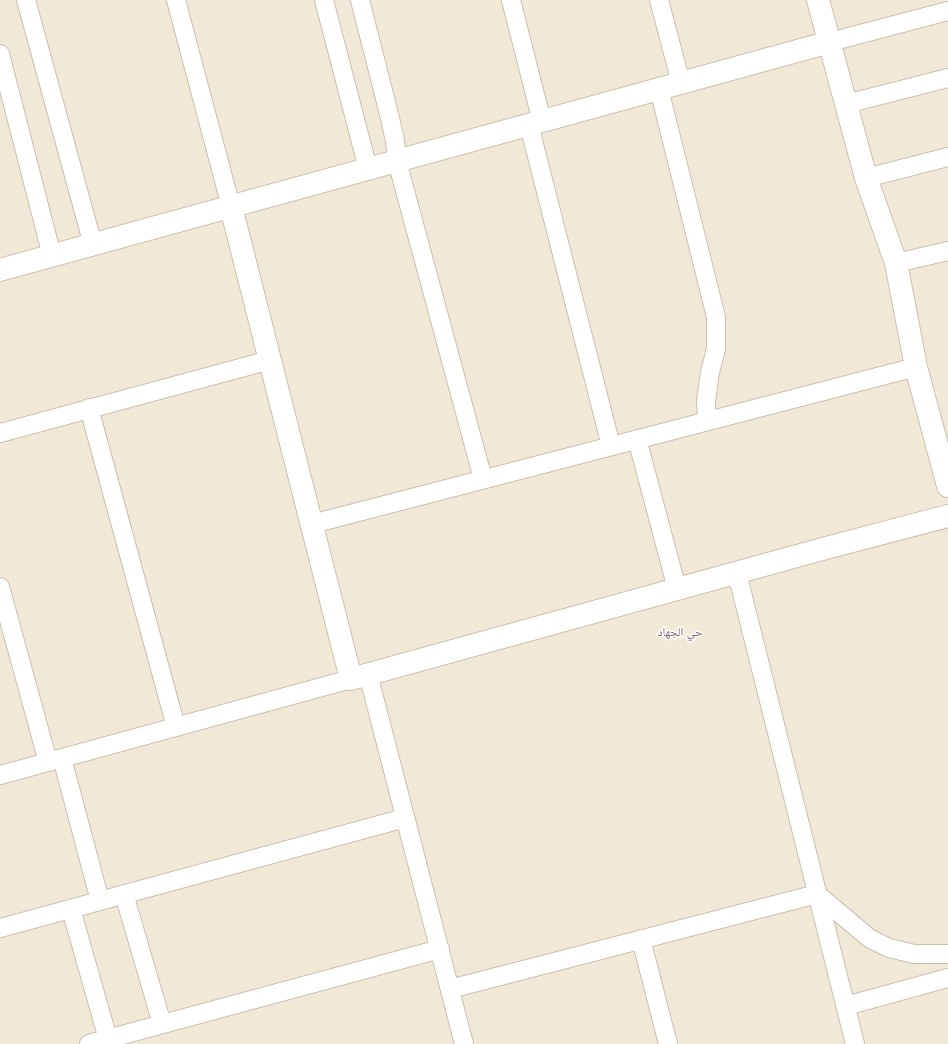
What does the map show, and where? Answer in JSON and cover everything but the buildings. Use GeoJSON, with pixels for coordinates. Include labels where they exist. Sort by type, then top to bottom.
{"type":"FeatureCollection","features":[{"type":"Feature","properties":{"kind":"street"},"geometry":{"type":"LineString","coordinates":[[26,0],[93,244]]}},
{"type":"Feature","properties":{"kind":"street"},"geometry":{"type":"LineString","coordinates":[[176,0],[231,207],[312,524],[405,818],[464,1044]]}},
{"type":"Feature","properties":{"kind":"street"},"geometry":{"type":"LineString","coordinates":[[324,0],[368,169]]}},
{"type":"Feature","properties":{"kind":"street"},"geometry":{"type":"LineString","coordinates":[[360,0],[390,118],[395,141],[397,161],[483,479]]}},
{"type":"Feature","properties":{"kind":"street"},"geometry":{"type":"LineString","coordinates":[[511,0],[536,123],[611,446]]}},
{"type":"Feature","properties":{"kind":"street"},"geometry":{"type":"LineString","coordinates":[[659,0],[681,83]]}},
{"type":"Feature","properties":{"kind":"street"},"geometry":{"type":"LineString","coordinates":[[818,0],[866,178],[896,263],[916,367],[948,486]]}},
{"type":"Feature","properties":{"kind":"street"},"geometry":{"type":"LineString","coordinates":[[0,270],[948,11]]}},
{"type":"Feature","properties":{"kind":"street"},"geometry":{"type":"LineString","coordinates":[[0,54],[52,256]]}},
{"type":"Feature","properties":{"kind":"street"},"geometry":{"type":"LineString","coordinates":[[846,104],[948,78]]}},
{"type":"Feature","properties":{"kind":"street"},"geometry":{"type":"LineString","coordinates":[[659,89],[716,317],[716,349],[710,372],[706,401],[707,421]]}},
{"type":"Feature","properties":{"kind":"street"},"geometry":{"type":"LineString","coordinates":[[866,178],[948,157]]}},
{"type":"Feature","properties":{"kind":"street"},"geometry":{"type":"LineString","coordinates":[[896,263],[948,251]]}},
{"type":"Feature","properties":{"kind":"street"},"geometry":{"type":"LineString","coordinates":[[0,432],[270,360]]}},
{"type":"Feature","properties":{"kind":"street"},"geometry":{"type":"LineString","coordinates":[[312,524],[916,367]]}},
{"type":"Feature","properties":{"kind":"street"},"geometry":{"type":"LineString","coordinates":[[90,408],[176,727]]}},
{"type":"Feature","properties":{"kind":"street"},"geometry":{"type":"LineString","coordinates":[[637,439],[677,589]]}},
{"type":"Feature","properties":{"kind":"street"},"geometry":{"type":"LineString","coordinates":[[0,775],[948,516]]}},
{"type":"Feature","properties":{"kind":"street"},"geometry":{"type":"LineString","coordinates":[[736,573],[855,1044]]}},
{"type":"Feature","properties":{"kind":"street"},"geometry":{"type":"LineString","coordinates":[[0,586],[100,901]]}},
{"type":"Feature","properties":{"kind":"street"},"geometry":{"type":"LineString","coordinates":[[0,928],[405,818]]}},
{"type":"Feature","properties":{"kind":"street"},"geometry":{"type":"LineString","coordinates":[[124,894],[162,1024]]}},
{"type":"Feature","properties":{"kind":"street"},"geometry":{"type":"LineString","coordinates":[[450,989],[817,894]]}},
{"type":"Feature","properties":{"kind":"street"},"geometry":{"type":"LineString","coordinates":[[817,894],[869,938],[889,948],[914,954],[948,954]]}},
{"type":"Feature","properties":{"kind":"street"},"geometry":{"type":"LineString","coordinates":[[71,909],[108,1039]]}},
{"type":"Feature","properties":{"kind":"street"},"geometry":{"type":"LineString","coordinates":[[641,939],[668,1044]]}},
{"type":"Feature","properties":{"kind":"street"},"geometry":{"type":"LineString","coordinates":[[89,1044],[108,1039],[134,1038],[162,1024],[440,949]]}},
{"type":"Feature","properties":{"kind":"street"},"geometry":{"type":"LineString","coordinates":[[846,1006],[948,978]]}},
{"type":"Feature","properties":{"kind":"shaded area"},"geometry":{"type":"Polygon","coordinates":[[[0,0],[948,0],[948,1044],[0,1044],[0,0]]]}},
{"type":"Feature","properties":{"kind":"district","name":"حي الجهاد"},"geometry":{"type":"Point","coordinates":[680,633]}}]}
